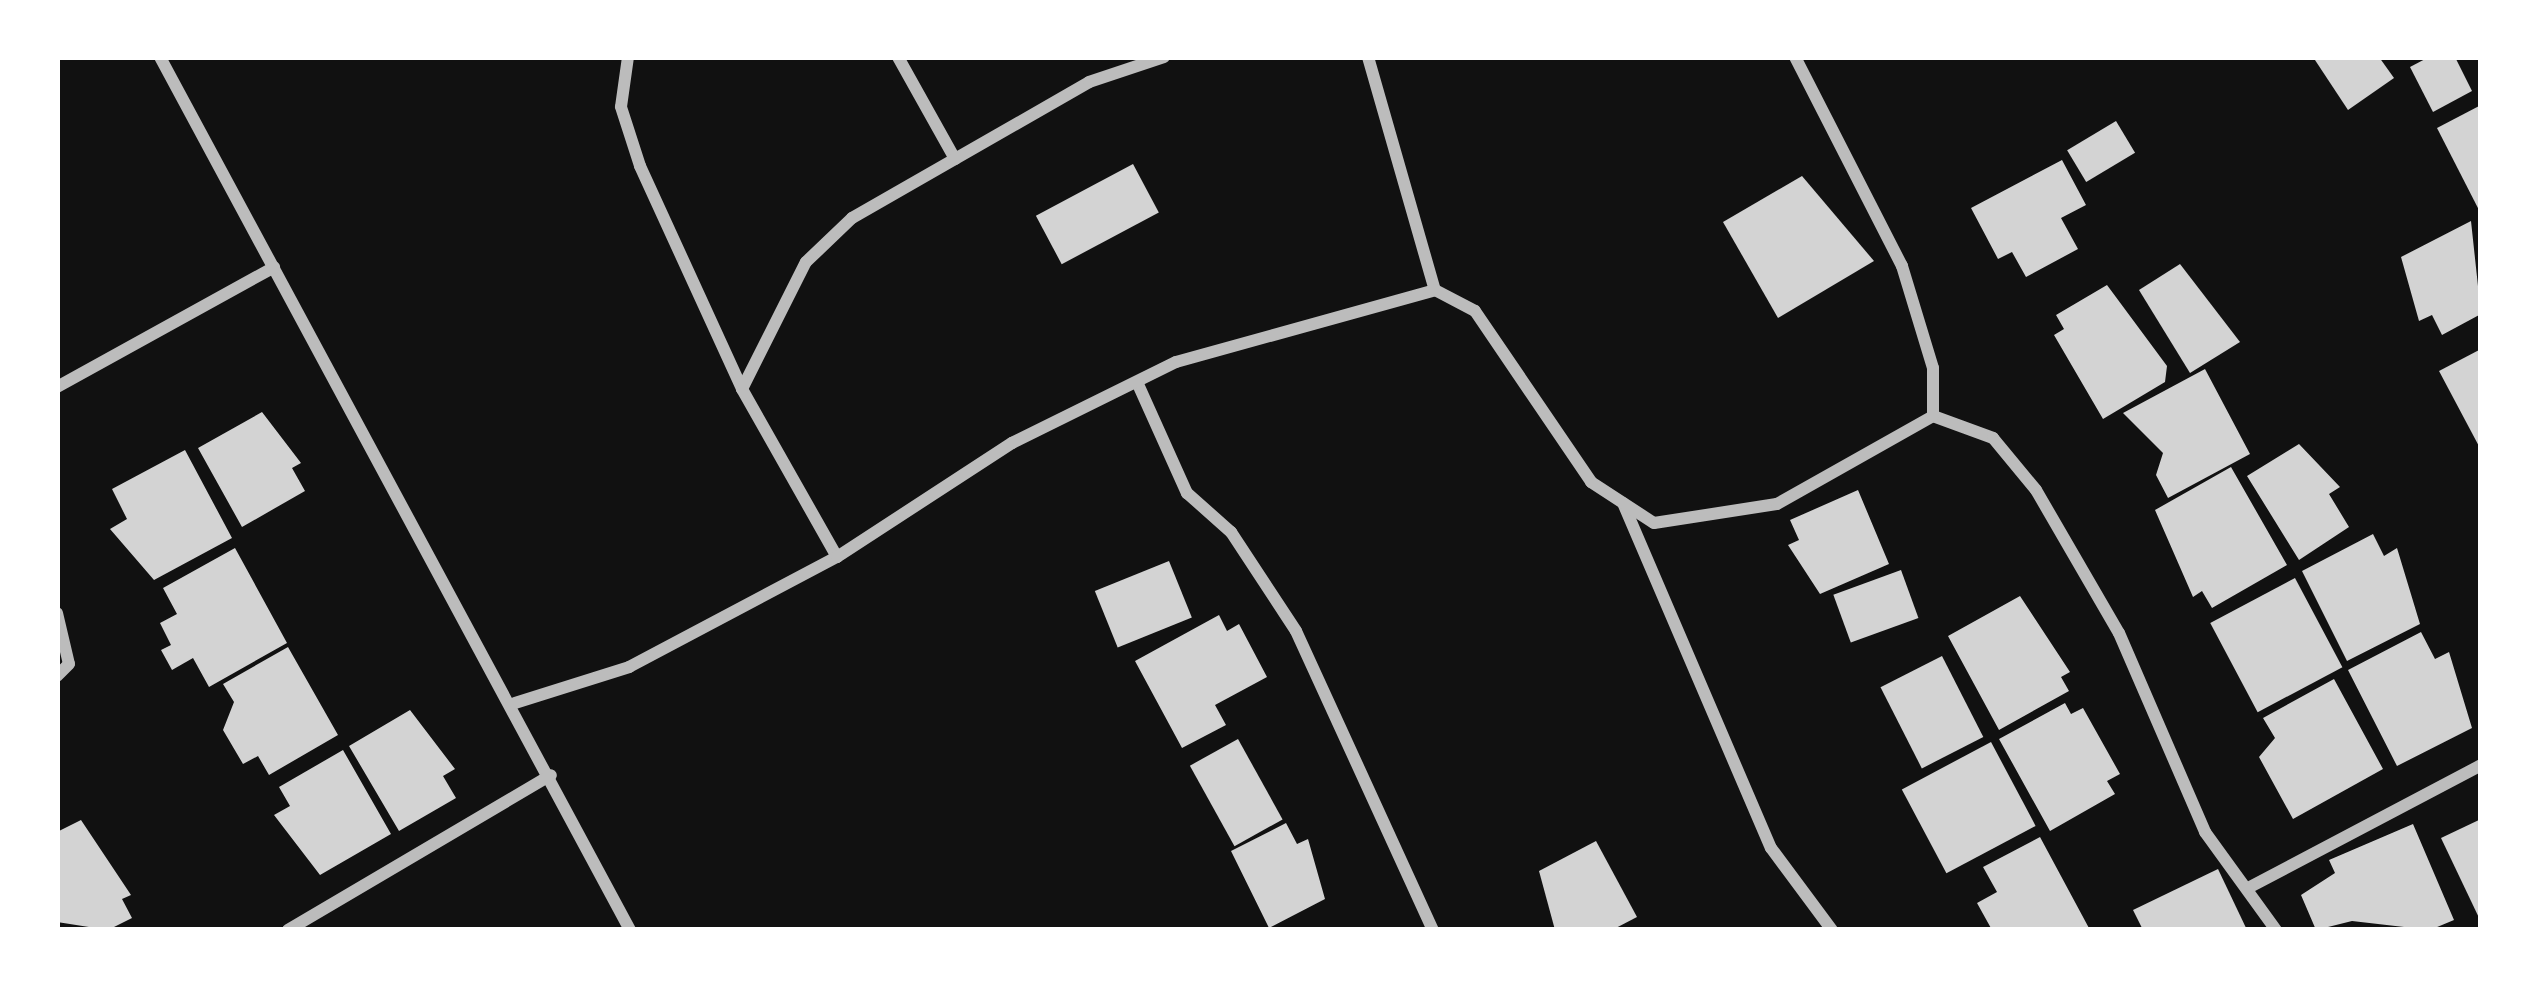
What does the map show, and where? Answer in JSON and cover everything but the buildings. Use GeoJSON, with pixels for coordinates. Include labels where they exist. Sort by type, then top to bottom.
{"type":"FeatureCollection","features":[{"type":"Feature","properties":{"kind":"street"},"geometry":{"type":"LineString","coordinates":[[160,57],[515,703],[630,930]]}},
{"type":"Feature","properties":{"kind":"street"},"geometry":{"type":"LineString","coordinates":[[628,57],[621,107],[640,166],[742,388],[837,556]]}},
{"type":"Feature","properties":{"kind":"street"},"geometry":{"type":"LineString","coordinates":[[898,57],[955,159]]}},
{"type":"Feature","properties":{"kind":"street"},"geometry":{"type":"LineString","coordinates":[[742,388],[826,239],[1089,82],[1164,57]]}},
{"type":"Feature","properties":{"kind":"street"},"geometry":{"type":"LineString","coordinates":[[1368,57],[1435,290]]}},
{"type":"Feature","properties":{"kind":"street"},"geometry":{"type":"LineString","coordinates":[[1795,57],[1903,266],[1933,368],[1933,416]]}},
{"type":"Feature","properties":{"kind":"street"},"geometry":{"type":"LineString","coordinates":[[57,387],[274,267]]}},
{"type":"Feature","properties":{"kind":"street"},"geometry":{"type":"LineString","coordinates":[[515,703],[629,667],[837,556],[1012,443],[1137,382],[1366,302],[1435,290],[1475,311],[1591,482],[1654,523],[1778,504],[1933,416],[1993,437],[2036,490],[2119,633],[2206,832],[2276,930]]}},
{"type":"Feature","properties":{"kind":"street"},"geometry":{"type":"LineString","coordinates":[[1137,382],[1186,493],[1231,532],[1296,631],[1433,930]]}},
{"type":"Feature","properties":{"kind":"street"},"geometry":{"type":"LineString","coordinates":[[1622,503],[1771,848],[1832,930]]}},
{"type":"Feature","properties":{"kind":"street"},"geometry":{"type":"LineString","coordinates":[[57,613],[69,664],[57,676]]}},
{"type":"Feature","properties":{"kind":"street"},"geometry":{"type":"LineString","coordinates":[[2248,888],[2481,765]]}},
{"type":"Feature","properties":{"kind":"street"},"geometry":{"type":"LineString","coordinates":[[288,930],[551,776]]}}]}
